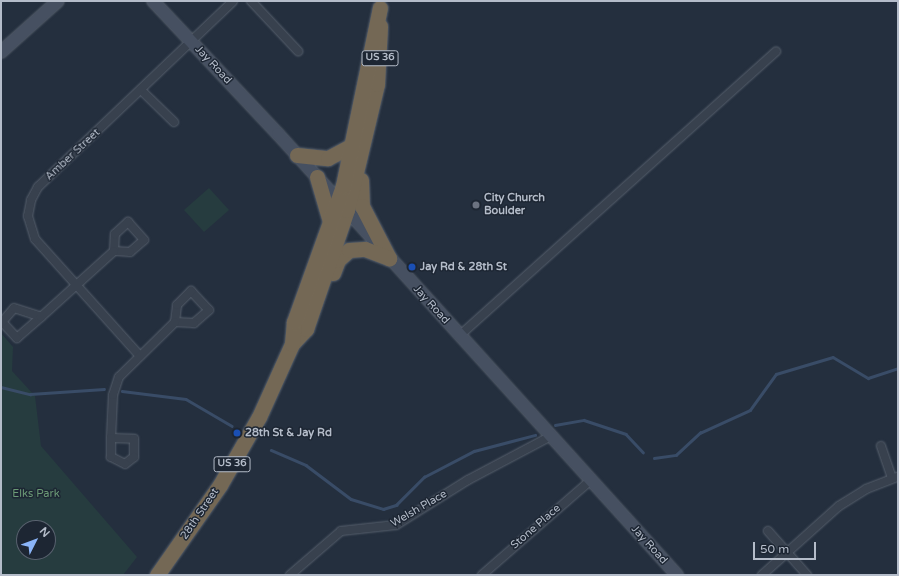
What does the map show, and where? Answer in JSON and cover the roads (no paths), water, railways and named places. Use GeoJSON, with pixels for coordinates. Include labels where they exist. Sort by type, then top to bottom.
{"type":"FeatureCollection","features":[{"type":"Feature","properties":{"kind":"highway","name":"US 36"},"geometry":{"type":"LineString","coordinates":[[343,206],[358,149],[380,5]]}},
{"type":"Feature","properties":{"kind":"highway"},"geometry":{"type":"LineString","coordinates":[[297,155],[328,158],[358,149],[362,206],[389,258]]}},
{"type":"Feature","properties":{"kind":"highway"},"geometry":{"type":"LineString","coordinates":[[317,177],[331,224]]}},
{"type":"Feature","properties":{"kind":"highway","name":"28th Street"},"geometry":{"type":"LineString","coordinates":[[292,344],[294,322],[331,224],[343,206]]}},
{"type":"Feature","properties":{"kind":"highway","name":"28th Street"},"geometry":{"type":"LineString","coordinates":[[157,575],[220,485],[262,411],[292,344],[306,329],[343,206]]}},
{"type":"Feature","properties":{"kind":"highway"},"geometry":{"type":"LineString","coordinates":[[306,329],[317,314],[338,260],[344,254],[365,249],[389,258]]}},
{"type":"Feature","properties":{"kind":"street"},"geometry":{"type":"LineString","coordinates":[[1,52],[58,1]]}},
{"type":"Feature","properties":{"kind":"street","name":"Jay Road"},"geometry":{"type":"LineString","coordinates":[[153,1],[297,155],[459,336],[677,575]]}},
{"type":"Feature","properties":{"kind":"street","name":"Amber Street"},"geometry":{"type":"LineString","coordinates":[[140,356],[35,239],[28,216],[31,200],[38,187],[141,90],[190,40],[233,1]]}},
{"type":"Feature","properties":{"kind":"street"},"geometry":{"type":"LineString","coordinates":[[251,1],[298,51]]}},
{"type":"Feature","properties":{"kind":"street"},"geometry":{"type":"LineString","coordinates":[[459,336],[776,52]]}},
{"type":"Feature","properties":{"kind":"street"},"geometry":{"type":"LineString","coordinates":[[141,90],[174,122]]}},
{"type":"Feature","properties":{"kind":"street"},"geometry":{"type":"LineString","coordinates":[[41,317],[14,308],[2,322],[17,338],[77,286],[114,251]]}},
{"type":"Feature","properties":{"kind":"street"},"geometry":{"type":"LineString","coordinates":[[111,438],[115,385],[140,356],[175,322],[177,305],[191,291],[209,310],[194,323],[175,322]]}},
{"type":"Feature","properties":{"kind":"street","name":"Welsh Place"},"geometry":{"type":"LineString","coordinates":[[290,575],[341,531],[396,525],[468,480],[551,436]]}},
{"type":"Feature","properties":{"kind":"street"},"geometry":{"type":"LineString","coordinates":[[762,575],[839,506],[895,478],[881,446]]}},
{"type":"Feature","properties":{"kind":"street","name":"Stone Place"},"geometry":{"type":"LineString","coordinates":[[482,575],[591,480]]}},
{"type":"Feature","properties":{"kind":"street"},"geometry":{"type":"LineString","coordinates":[[768,531],[807,575]]}},
{"type":"Feature","properties":{"kind":"waterway"},"geometry":{"type":"LineString","coordinates":[[654,458],[676,455],[700,433],[750,410],[776,374],[833,357],[868,378],[898,368]]}},
{"type":"Feature","properties":{"kind":"waterway"},"geometry":{"type":"LineString","coordinates":[[1,387],[30,394],[104,389]]}},
{"type":"Feature","properties":{"kind":"waterway"},"geometry":{"type":"LineString","coordinates":[[122,391],[186,399],[232,426]]}},
{"type":"Feature","properties":{"kind":"waterway"},"geometry":{"type":"LineString","coordinates":[[555,425],[584,420],[626,434],[643,452]]}},
{"type":"Feature","properties":{"kind":"waterway"},"geometry":{"type":"LineString","coordinates":[[271,450],[306,465],[351,499],[383,509],[396,505],[424,477],[474,451],[535,435]]}},
{"type":"Feature","properties":{"kind":"place","name":"City Church Boulder"},"geometry":{"type":"Point","coordinates":[476,205]}},
{"type":"Feature","properties":{"kind":"place","name":"Jay Rd & 28th St"},"geometry":{"type":"Point","coordinates":[412,267]}},
{"type":"Feature","properties":{"kind":"place","name":"28th St & Jay Rd"},"geometry":{"type":"Point","coordinates":[237,433]}},
{"type":"Feature","properties":{"kind":"park label","name":"Elks Park"},"geometry":{"type":"Point","coordinates":[36,494]}}]}
